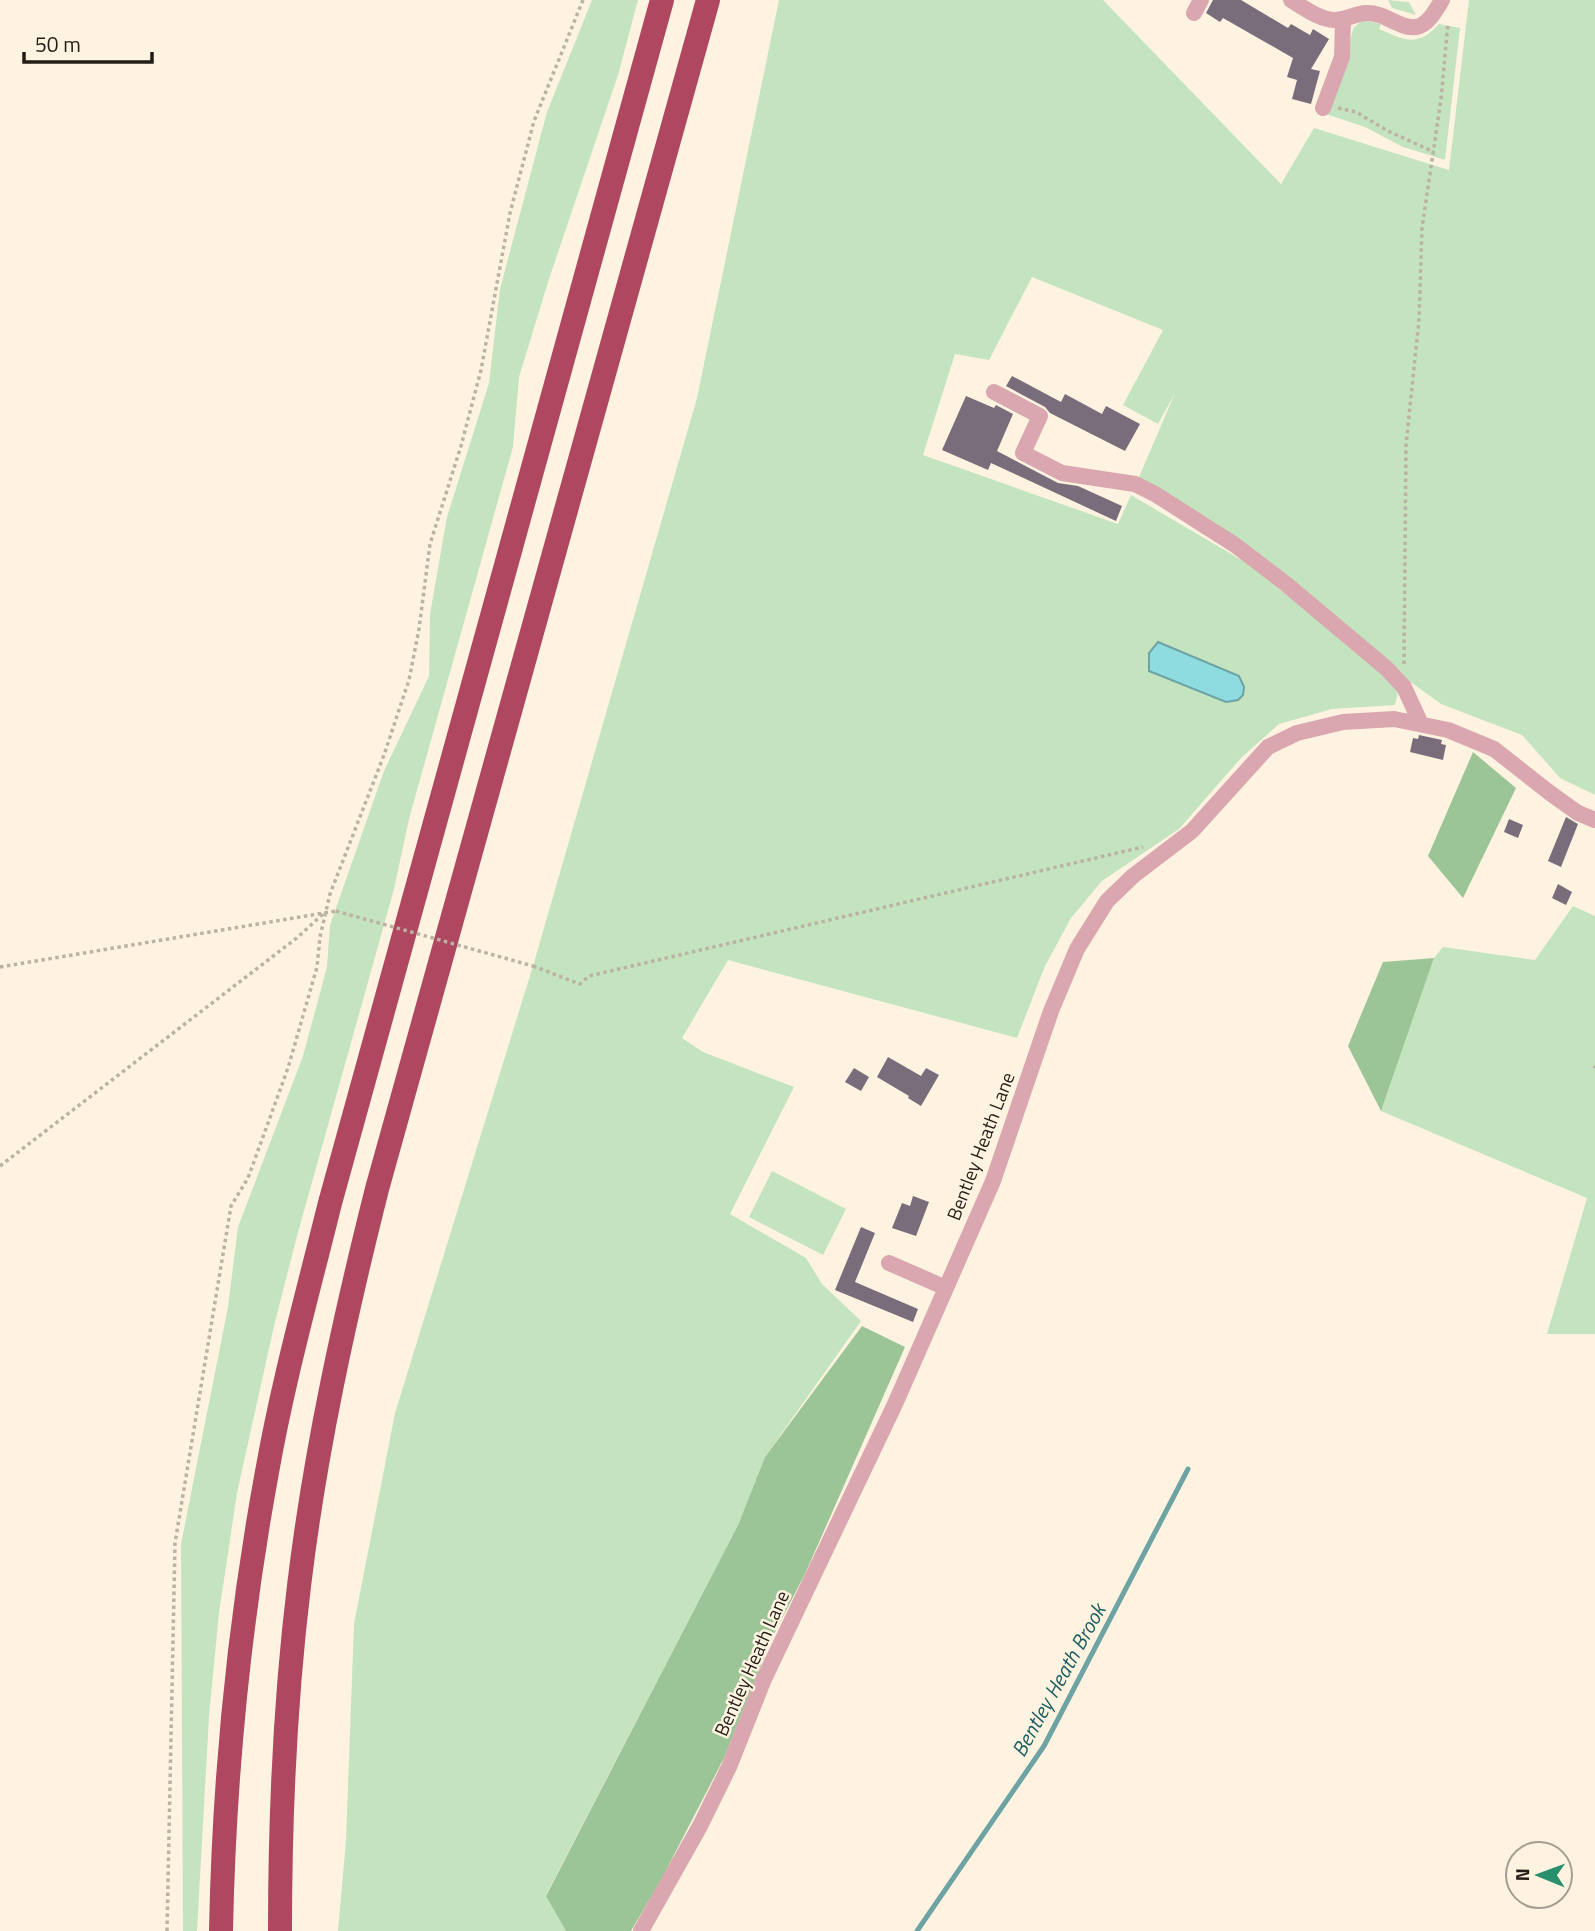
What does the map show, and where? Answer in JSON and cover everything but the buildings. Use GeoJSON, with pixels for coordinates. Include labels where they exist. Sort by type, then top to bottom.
{"type":"FeatureCollection","features":[{"type":"Feature","properties":{"kind":"highway"},"geometry":{"type":"LineString","coordinates":[[221,1931],[225,1802],[234,1692],[265,1484],[286,1379],[338,1176],[662,0]]}},
{"type":"Feature","properties":{"kind":"highway"},"geometry":{"type":"LineString","coordinates":[[280,1931],[282,1788],[289,1676],[299,1586],[327,1408],[351,1296],[377,1189],[708,0]]}},
{"type":"Feature","properties":{"kind":"street"},"geometry":{"type":"LineString","coordinates":[[1291,0],[1318,16],[1333,20],[1355,13],[1366,13],[1416,27],[1430,18],[1442,0]]}},
{"type":"Feature","properties":{"kind":"street"},"geometry":{"type":"LineString","coordinates":[[1322,108],[1342,57],[1343,19]]}},
{"type":"Feature","properties":{"kind":"street"},"geometry":{"type":"LineString","coordinates":[[994,392],[1040,416],[1023,453],[1062,473],[1135,484],[1235,545],[1386,668],[1404,687],[1421,724]]}},
{"type":"Feature","properties":{"kind":"street","name":"Bentley Heath Lane"},"geometry":{"type":"LineString","coordinates":[[641,1931],[729,1767],[764,1679],[895,1404],[993,1181],[1051,1011],[1077,949],[1118,889],[1192,831],[1268,747],[1297,733],[1343,722],[1394,719],[1448,730],[1494,749],[1569,806],[1595,820]]}},
{"type":"Feature","properties":{"kind":"street"},"geometry":{"type":"LineString","coordinates":[[888,1263],[946,1288]]}},
{"type":"Feature","properties":{"kind":"path"},"geometry":{"type":"LineString","coordinates":[[167,1931],[175,1543],[231,1206],[248,1178],[288,1068],[317,967],[324,913],[384,755],[409,680],[419,629],[430,544],[461,446],[481,370],[510,213],[534,121],[583,0]]}},
{"type":"Feature","properties":{"kind":"path"},"geometry":{"type":"LineString","coordinates":[[1404,687],[1406,445],[1419,320],[1422,228],[1434,152],[1448,25]]}},
{"type":"Feature","properties":{"kind":"path"},"geometry":{"type":"LineString","coordinates":[[1322,108],[1356,112],[1388,131],[1434,152]]}},
{"type":"Feature","properties":{"kind":"path"},"geometry":{"type":"LineString","coordinates":[[0,967],[337,911],[533,966],[580,984],[589,976],[1149,846],[1163,854]]}},
{"type":"Feature","properties":{"kind":"path"},"geometry":{"type":"LineString","coordinates":[[0,1166],[298,937],[324,913]]}},
{"type":"Feature","properties":{"kind":"green space"},"geometry":{"type":"Polygon","coordinates":[[[592,0],[638,0],[618,75],[519,377],[513,447],[409,819],[394,889],[274,1326],[237,1493],[219,1613],[209,1716],[197,1931],[183,1931],[181,1544],[228,1307],[238,1227],[303,1056],[327,967],[330,925],[384,771],[429,676],[430,614],[447,517],[489,383],[500,289],[547,112],[592,0]]]}},
{"type":"Feature","properties":{"kind":"green space"},"geometry":{"type":"Polygon","coordinates":[[[779,0],[1103,0],[1281,184],[1314,128],[1449,170],[1469,0],[1595,0],[1595,795],[1560,778],[1522,735],[1441,704],[1401,675],[1274,566],[1139,477],[1175,393],[1158,424],[1123,405],[1163,330],[1032,277],[989,360],[955,354],[923,455],[1118,524],[1131,495],[1250,565],[1384,674],[1398,692],[1395,705],[1332,709],[1279,724],[1241,758],[1179,829],[1102,881],[1071,918],[1045,966],[1017,1038],[728,960],[682,1038],[703,1052],[794,1087],[730,1214],[806,1258],[822,1284],[861,1321],[765,1457],[738,1525],[546,1895],[566,1931],[338,1931],[346,1840],[354,1624],[395,1413],[533,966],[697,398],[779,0]]]}},
{"type":"Feature","properties":{"kind":"green space"},"geometry":{"type":"Polygon","coordinates":[[[1388,0],[1409,2],[1416,15],[1392,8],[1388,0]]]}},
{"type":"Feature","properties":{"kind":"green space"},"geometry":{"type":"Polygon","coordinates":[[[1363,20],[1381,24],[1379,29],[1410,40],[1424,36],[1439,24],[1460,28],[1445,160],[1403,147],[1365,127],[1326,114],[1348,54],[1353,28],[1363,20]]]}},
{"type":"Feature","properties":{"kind":"green space"},"geometry":{"type":"Polygon","coordinates":[[[1473,752],[1516,788],[1463,898],[1428,856],[1473,752]]]}},
{"type":"Feature","properties":{"kind":"green space"},"geometry":{"type":"Polygon","coordinates":[[[1573,906],[1595,916],[1595,1334],[1547,1334],[1587,1198],[1381,1111],[1434,958],[1443,947],[1535,960],[1573,906]]]}},
{"type":"Feature","properties":{"kind":"green space"},"geometry":{"type":"Polygon","coordinates":[[[1434,958],[1381,1111],[1348,1046],[1383,962],[1434,958]]]}},
{"type":"Feature","properties":{"kind":"green space"},"geometry":{"type":"Polygon","coordinates":[[[772,1171],[846,1209],[823,1255],[749,1217],[772,1171]]]}},
{"type":"Feature","properties":{"kind":"green space"},"geometry":{"type":"Polygon","coordinates":[[[862,1326],[905,1347],[805,1574],[773,1636],[724,1758],[661,1880],[631,1931],[566,1931],[546,1896],[738,1525],[765,1457],[862,1326]]]}},
{"type":"Feature","properties":{"kind":"water"},"geometry":{"type":"Polygon","coordinates":[[[1158,642],[1239,676],[1244,687],[1243,695],[1238,700],[1226,702],[1149,671],[1149,653],[1158,642]]]}},
{"type":"Feature","properties":{"kind":"waterway","name":"Bentley Heath Brook"},"geometry":{"type":"LineString","coordinates":[[917,1931],[1044,1746],[1188,1469]]}}]}
